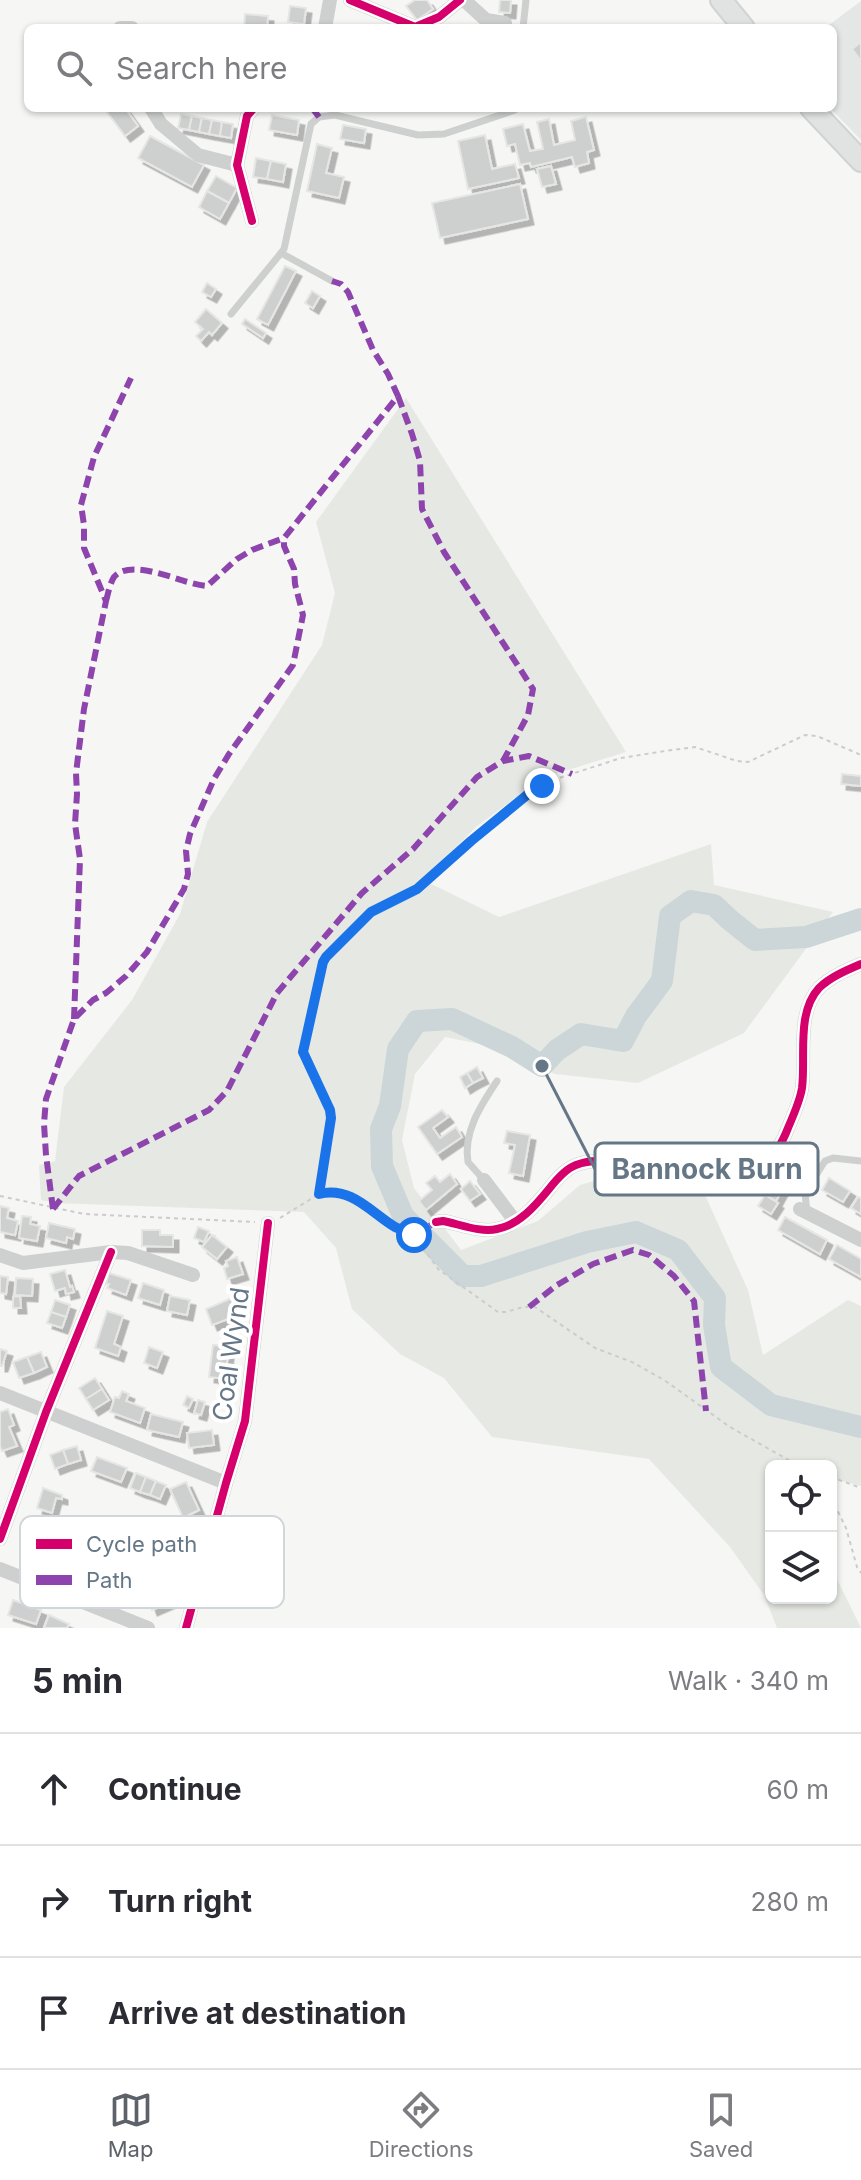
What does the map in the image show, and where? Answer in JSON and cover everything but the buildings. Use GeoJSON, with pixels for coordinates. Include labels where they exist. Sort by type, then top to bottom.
{"type":"FeatureCollection","features":[{"type":"Feature","properties":{"kind":"main road"},"geometry":{"type":"LineString","coordinates":[[721,0],[741,24]]}},
{"type":"Feature","properties":{"kind":"main road"},"geometry":{"type":"LineString","coordinates":[[815,112],[861,161]]}},
{"type":"Feature","properties":{"kind":"street"},"geometry":{"type":"LineString","coordinates":[[326,24],[330,0]]}},
{"type":"Feature","properties":{"kind":"street"},"geometry":{"type":"LineString","coordinates":[[350,0],[408,24]]}},
{"type":"Feature","properties":{"kind":"street"},"geometry":{"type":"LineString","coordinates":[[422,24],[439,17],[462,0],[486,20],[505,23]]}},
{"type":"Feature","properties":{"kind":"street"},"geometry":{"type":"LineString","coordinates":[[154,112],[161,124],[198,155],[237,165]]}},
{"type":"Feature","properties":{"kind":"street"},"geometry":{"type":"LineString","coordinates":[[250,112],[247,116],[237,165],[252,221]]}},
{"type":"Feature","properties":{"kind":"street"},"geometry":{"type":"LineString","coordinates":[[436,1222],[498,1229],[515,1221],[536,1204],[573,1165],[595,1161],[628,1165],[672,1180],[709,1181],[766,1161],[783,1140],[802,1091],[806,1013],[819,989],[861,964]]}},
{"type":"Feature","properties":{"kind":"street"},"geometry":{"type":"LineString","coordinates":[[484,1180],[515,1221]]}},
{"type":"Feature","properties":{"kind":"street"},"geometry":{"type":"LineString","coordinates":[[804,1211],[861,1240]]}},
{"type":"Feature","properties":{"kind":"street","name":"Coal Wynd"},"geometry":{"type":"LineString","coordinates":[[217,1516],[245,1421],[268,1223]]}},
{"type":"Feature","properties":{"kind":"street"},"geometry":{"type":"LineString","coordinates":[[0,1539],[46,1412],[111,1252]]}},
{"type":"Feature","properties":{"kind":"street"},"geometry":{"type":"LineString","coordinates":[[0,1255],[23,1263],[111,1252],[128,1253],[193,1275]]}},
{"type":"Feature","properties":{"kind":"street"},"geometry":{"type":"LineString","coordinates":[[0,1393],[226,1483]]}},
{"type":"Feature","properties":{"kind":"street"},"geometry":{"type":"LineString","coordinates":[[0,1569],[20,1577]]}},
{"type":"Feature","properties":{"kind":"street"},"geometry":{"type":"LineString","coordinates":[[98,1608],[148,1628]]}},
{"type":"Feature","properties":{"kind":"street","name":"Coal Wynd"},"geometry":{"type":"LineString","coordinates":[[186,1628],[192,1608]]}},
{"type":"Feature","properties":{"kind":"lane"},"geometry":{"type":"LineString","coordinates":[[523,24],[526,0]]}},
{"type":"Feature","properties":{"kind":"lane"},"geometry":{"type":"LineString","coordinates":[[231,314],[284,249],[311,124],[319,117],[335,115],[418,135],[444,134],[509,112]]}},
{"type":"Feature","properties":{"kind":"lane"},"geometry":{"type":"LineString","coordinates":[[281,253],[332,281]]}},
{"type":"Feature","properties":{"kind":"lane"},"geometry":{"type":"LineString","coordinates":[[484,1180],[468,1162],[468,1142],[477,1112],[497,1081]]}},
{"type":"Feature","properties":{"kind":"lane"},"geometry":{"type":"LineString","coordinates":[[804,1211],[805,1193],[821,1165],[829,1159],[861,1161]]}},
{"type":"Feature","properties":{"kind":"path"},"geometry":{"type":"LineString","coordinates":[[319,1194],[331,1118],[303,1052],[303,1045],[323,962],[371,912],[417,889],[527,795],[556,779],[609,762],[695,747],[748,762],[805,735],[817,736],[861,755]]}},
{"type":"Feature","properties":{"kind":"path"},"geometry":{"type":"LineString","coordinates":[[775,1151],[829,1159]]}},
{"type":"Feature","properties":{"kind":"path"},"geometry":{"type":"LineString","coordinates":[[0,1196],[84,1214],[268,1223],[319,1194],[341,1193],[372,1209],[395,1227],[414,1235],[438,1269],[498,1312],[535,1307],[595,1348],[632,1362],[664,1380],[730,1427],[788,1460]]}},
{"type":"Feature","properties":{"kind":"path"},"geometry":{"type":"LineString","coordinates":[[837,1479],[861,1488]]}},
{"type":"Feature","properties":{"kind":"path"},"geometry":{"type":"LineString","coordinates":[[837,1509],[861,1573]]}},
{"type":"Feature","properties":{"kind":"shaded area"},"geometry":{"type":"Polygon","coordinates":[[[861,1],[861,140],[834,112],[837,112],[837,24],[830,24],[861,1]]]}},
{"type":"Feature","properties":{"kind":"shaded area"},"geometry":{"type":"Polygon","coordinates":[[[406,398],[626,752],[542,778],[476,827],[423,880],[499,917],[711,844],[714,885],[833,912],[744,1033],[638,1083],[555,1074],[504,1049],[445,1037],[415,1074],[402,1140],[414,1188],[461,1250],[538,1221],[580,1185],[615,1175],[705,1195],[748,1290],[763,1355],[848,1300],[861,1306],[861,1486],[837,1480],[837,1460],[765,1460],[765,1598],[730,1547],[649,1459],[492,1437],[444,1378],[400,1354],[352,1309],[336,1248],[304,1212],[54,1203],[41,1200],[39,1165],[55,1161],[64,1087],[132,1000],[180,914],[207,822],[322,645],[335,593],[316,522],[406,398]]]}},
{"type":"Feature","properties":{"kind":"shaded area"},"geometry":{"type":"Polygon","coordinates":[[[837,1579],[861,1628],[777,1628],[768,1604],[837,1604],[837,1579]]]}},
{"type":"Feature","properties":{"kind":"waterway"},"geometry":{"type":"LineString","coordinates":[[861,919],[806,937],[755,940],[714,905],[691,901],[670,916],[662,981],[636,1016],[623,1041],[581,1034],[557,1050],[542,1066],[512,1047],[452,1019],[417,1021],[398,1049],[390,1106],[381,1129],[382,1166],[403,1216],[463,1276],[481,1276],[587,1242],[636,1232],[678,1250],[715,1298],[714,1325],[721,1367],[771,1405],[861,1427]]}},
{"type":"Feature","properties":{"kind":"marked path"},"geometry":{"type":"LineString","coordinates":[[315,112],[319,117]]}},
{"type":"Feature","properties":{"kind":"marked path"},"geometry":{"type":"LineString","coordinates":[[106,601],[114,577],[122,571],[145,570],[207,586],[237,559],[284,538],[398,396],[373,350],[348,292],[341,284],[332,281]]}},
{"type":"Feature","properties":{"kind":"marked path"},"geometry":{"type":"LineString","coordinates":[[74,1019],[80,859],[75,824],[76,773],[84,709],[106,601],[84,548],[81,505],[94,457],[131,378]]}},
{"type":"Feature","properties":{"kind":"marked path"},"geometry":{"type":"LineString","coordinates":[[398,396],[420,461],[422,509],[444,552],[533,689],[528,715],[503,761]]}},
{"type":"Feature","properties":{"kind":"marked path"},"geometry":{"type":"LineString","coordinates":[[53,1209],[44,1124],[46,1099],[74,1019],[93,1000],[126,976],[147,952],[184,889],[190,834],[214,779],[293,665],[303,615],[284,538]]}},
{"type":"Feature","properties":{"kind":"marked path"},"geometry":{"type":"LineString","coordinates":[[53,1209],[79,1176],[209,1110],[227,1091],[277,993],[362,893],[413,849],[477,777],[503,761],[529,756],[572,774]]}},
{"type":"Feature","properties":{"kind":"marked path"},"geometry":{"type":"LineString","coordinates":[[414,1235],[436,1222]]}},
{"type":"Feature","properties":{"kind":"marked path"},"geometry":{"type":"LineString","coordinates":[[529,1307],[557,1285],[593,1264],[633,1250],[649,1255],[674,1276],[694,1301],[706,1411]]}},
{"type":"Feature","properties":{"kind":"cycle path"},"geometry":{"type":"LineString","coordinates":[[350,0],[408,24]]}},
{"type":"Feature","properties":{"kind":"cycle path"},"geometry":{"type":"LineString","coordinates":[[422,24],[439,17],[460,0]]}},
{"type":"Feature","properties":{"kind":"cycle path"},"geometry":{"type":"LineString","coordinates":[[250,112],[247,116],[237,165],[252,221]]}},
{"type":"Feature","properties":{"kind":"cycle path"},"geometry":{"type":"LineString","coordinates":[[436,1222],[484,1230],[505,1227],[526,1214],[564,1172],[587,1162],[621,1164],[664,1178],[690,1181],[728,1176],[764,1162],[781,1143],[800,1098],[803,1036],[812,998],[828,980],[861,964]]}},
{"type":"Feature","properties":{"kind":"cycle path"},"geometry":{"type":"LineString","coordinates":[[217,1516],[245,1421],[268,1223]]}},
{"type":"Feature","properties":{"kind":"cycle path"},"geometry":{"type":"LineString","coordinates":[[0,1539],[46,1412],[111,1252]]}},
{"type":"Feature","properties":{"kind":"cycle path"},"geometry":{"type":"LineString","coordinates":[[186,1628],[192,1608]]}},
{"type":"Feature","properties":{"kind":"place","name":"Bannock Burn"},"geometry":{"type":"Point","coordinates":[542,1066]}},
{"type":"Feature","properties":{"kind":"route"},"geometry":{"type":"LineString","coordinates":[[414,1235],[395,1227],[372,1209],[341,1193],[319,1194],[331,1118],[303,1052],[303,1045],[323,962],[371,912],[417,889],[471,841],[542,786]]}}]}
